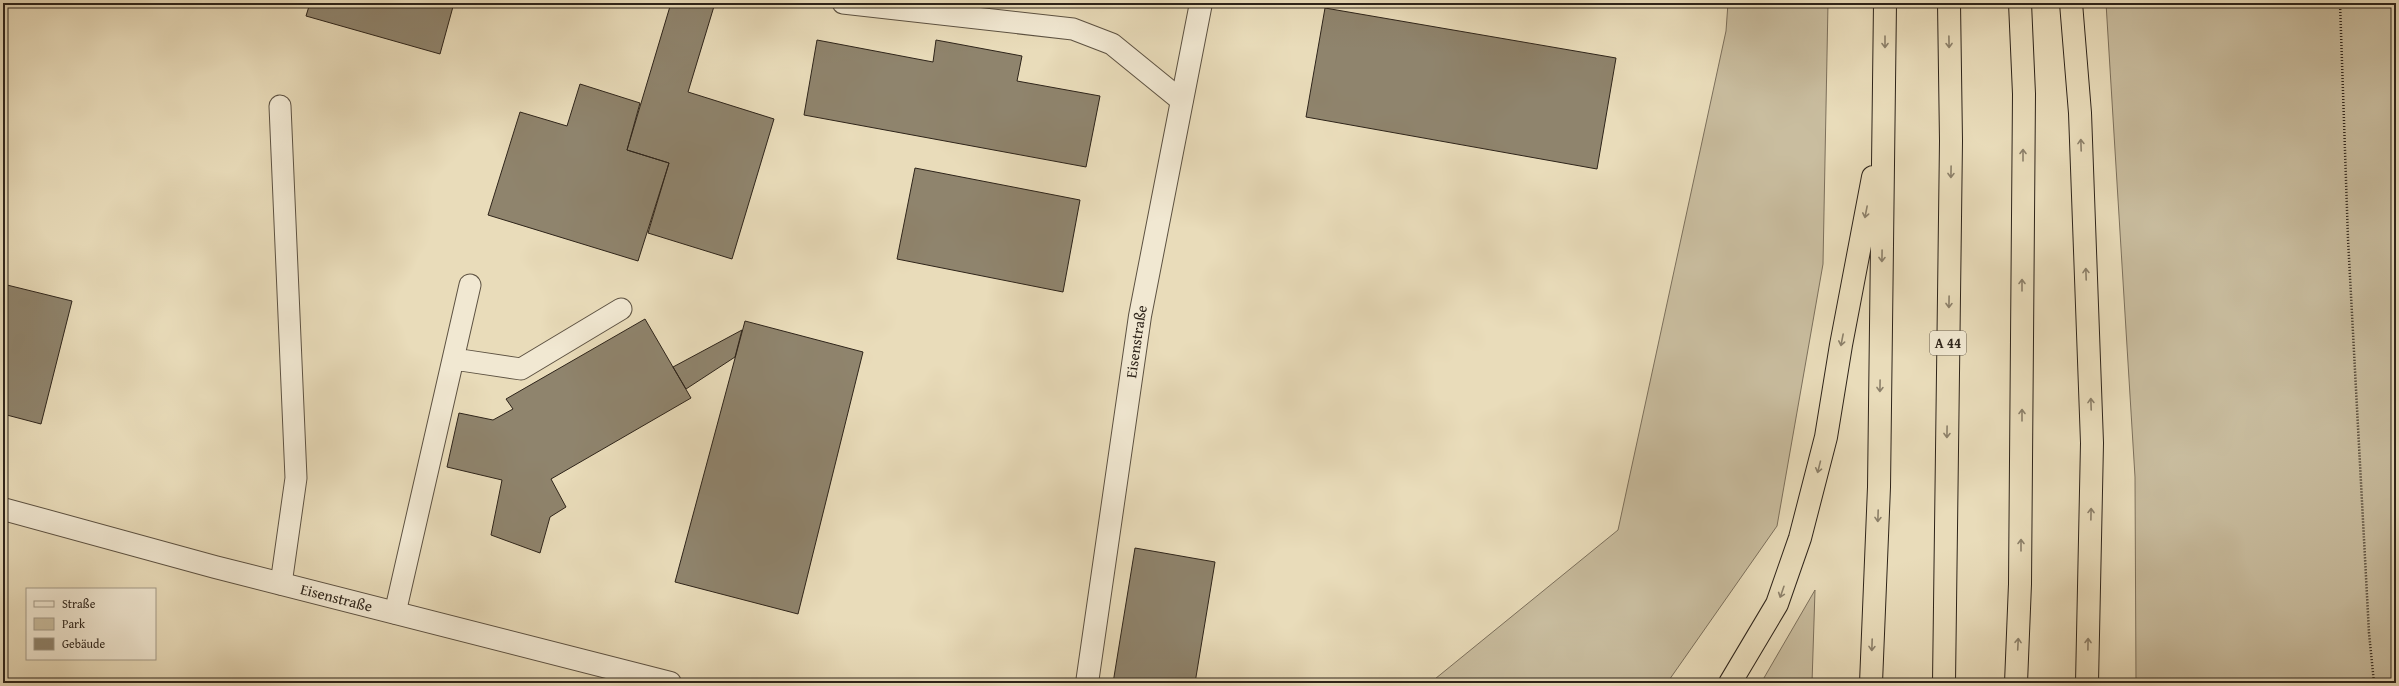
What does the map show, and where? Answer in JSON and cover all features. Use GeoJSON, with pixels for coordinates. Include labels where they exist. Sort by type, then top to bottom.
{"type":"FeatureCollection","features":[{"type":"Feature","properties":{"kind":"highway"},"geometry":{"type":"LineString","coordinates":[[1871,683],[1879,487],[1885,3]]}},
{"type":"Feature","properties":{"kind":"highway","name":"A 44"},"geometry":{"type":"LineString","coordinates":[[1944,683],[1951,141],[1949,3]]}},
{"type":"Feature","properties":{"kind":"highway"},"geometry":{"type":"LineString","coordinates":[[2016,683],[2020,584],[2024,102],[2020,3]]}},
{"type":"Feature","properties":{"kind":"highway"},"geometry":{"type":"LineString","coordinates":[[2071,3],[2080,112],[2092,443],[2087,683]]}},
{"type":"Feature","properties":{"kind":"highway"},"geometry":{"type":"LineString","coordinates":[[1730,683],[1777,604],[1800,538],[1826,437],[1841,345],[1884,119]]}},
{"type":"Feature","properties":{"kind":"street","name":"Eisenstraße"},"geometry":{"type":"LineString","coordinates":[[1087,683],[1140,316],[1201,3]]}},
{"type":"Feature","properties":{"kind":"street","name":"Eisenstraße"},"geometry":{"type":"LineString","coordinates":[[3,509],[395,614],[670,683]]}},
{"type":"Feature","properties":{"kind":"lane"},"geometry":{"type":"LineString","coordinates":[[844,3],[1073,29],[1112,44],[1182,101]]}},
{"type":"Feature","properties":{"kind":"lane"},"geometry":{"type":"LineString","coordinates":[[280,106],[296,478],[281,584]]}},
{"type":"Feature","properties":{"kind":"lane"},"geometry":{"type":"LineString","coordinates":[[395,614],[470,285]]}},
{"type":"Feature","properties":{"kind":"lane"},"geometry":{"type":"LineString","coordinates":[[454,359],[521,369],[621,309]]}},
{"type":"Feature","properties":{"kind":"path"},"geometry":{"type":"LineString","coordinates":[[2340,3],[2348,239],[2369,633],[2374,683]]}},
{"type":"Feature","properties":{"kind":"green space"},"geometry":{"type":"Polygon","coordinates":[[[1728,3],[1828,3],[1823,264],[1777,526],[1667,683],[1430,683],[1618,530],[1726,31],[1728,3]]]}},
{"type":"Feature","properties":{"kind":"green space"},"geometry":{"type":"Polygon","coordinates":[[[2106,3],[2396,3],[2396,683],[2136,683],[2135,477],[2106,3]]]}},
{"type":"Feature","properties":{"kind":"green space"},"geometry":{"type":"Polygon","coordinates":[[[1815,590],[1812,683],[1761,683],[1815,590]]]}},
{"type":"Feature","properties":{"kind":"building"},"geometry":{"type":"Polygon","coordinates":[[[310,3],[454,3],[440,54],[306,16],[310,3]]]}},
{"type":"Feature","properties":{"kind":"building"},"geometry":{"type":"Polygon","coordinates":[[[671,3],[715,3],[688,92],[774,119],[732,259],[648,233],[669,163],[627,150],[671,3]]]}},
{"type":"Feature","properties":{"kind":"building"},"geometry":{"type":"Polygon","coordinates":[[[1325,8],[1616,58],[1597,169],[1306,117],[1325,8]]]}},
{"type":"Feature","properties":{"kind":"building"},"geometry":{"type":"Polygon","coordinates":[[[817,40],[933,62],[936,40],[1022,56],[1017,81],[1100,96],[1086,167],[804,115],[817,40]]]}},
{"type":"Feature","properties":{"kind":"building"},"geometry":{"type":"Polygon","coordinates":[[[580,84],[640,103],[627,150],[669,163],[638,261],[488,215],[520,112],[567,126],[580,84]]]}},
{"type":"Feature","properties":{"kind":"building"},"geometry":{"type":"Polygon","coordinates":[[[915,168],[1080,200],[1063,292],[897,259],[915,168]]]}},
{"type":"Feature","properties":{"kind":"building"},"geometry":{"type":"Polygon","coordinates":[[[3,284],[72,301],[41,424],[3,414],[3,284]]]}},
{"type":"Feature","properties":{"kind":"building"},"geometry":{"type":"Polygon","coordinates":[[[645,319],[691,398],[551,479],[566,507],[550,517],[540,553],[491,535],[502,480],[447,467],[459,413],[493,420],[513,409],[506,399],[645,319]]]}},
{"type":"Feature","properties":{"kind":"building"},"geometry":{"type":"Polygon","coordinates":[[[745,321],[863,352],[798,614],[675,582],[745,321]]]}},
{"type":"Feature","properties":{"kind":"building"},"geometry":{"type":"Polygon","coordinates":[[[742,330],[735,357],[686,389],[673,367],[742,330]]]}},
{"type":"Feature","properties":{"kind":"building"},"geometry":{"type":"Polygon","coordinates":[[[1135,548],[1215,562],[1195,683],[1113,683],[1135,548]]]}}]}
